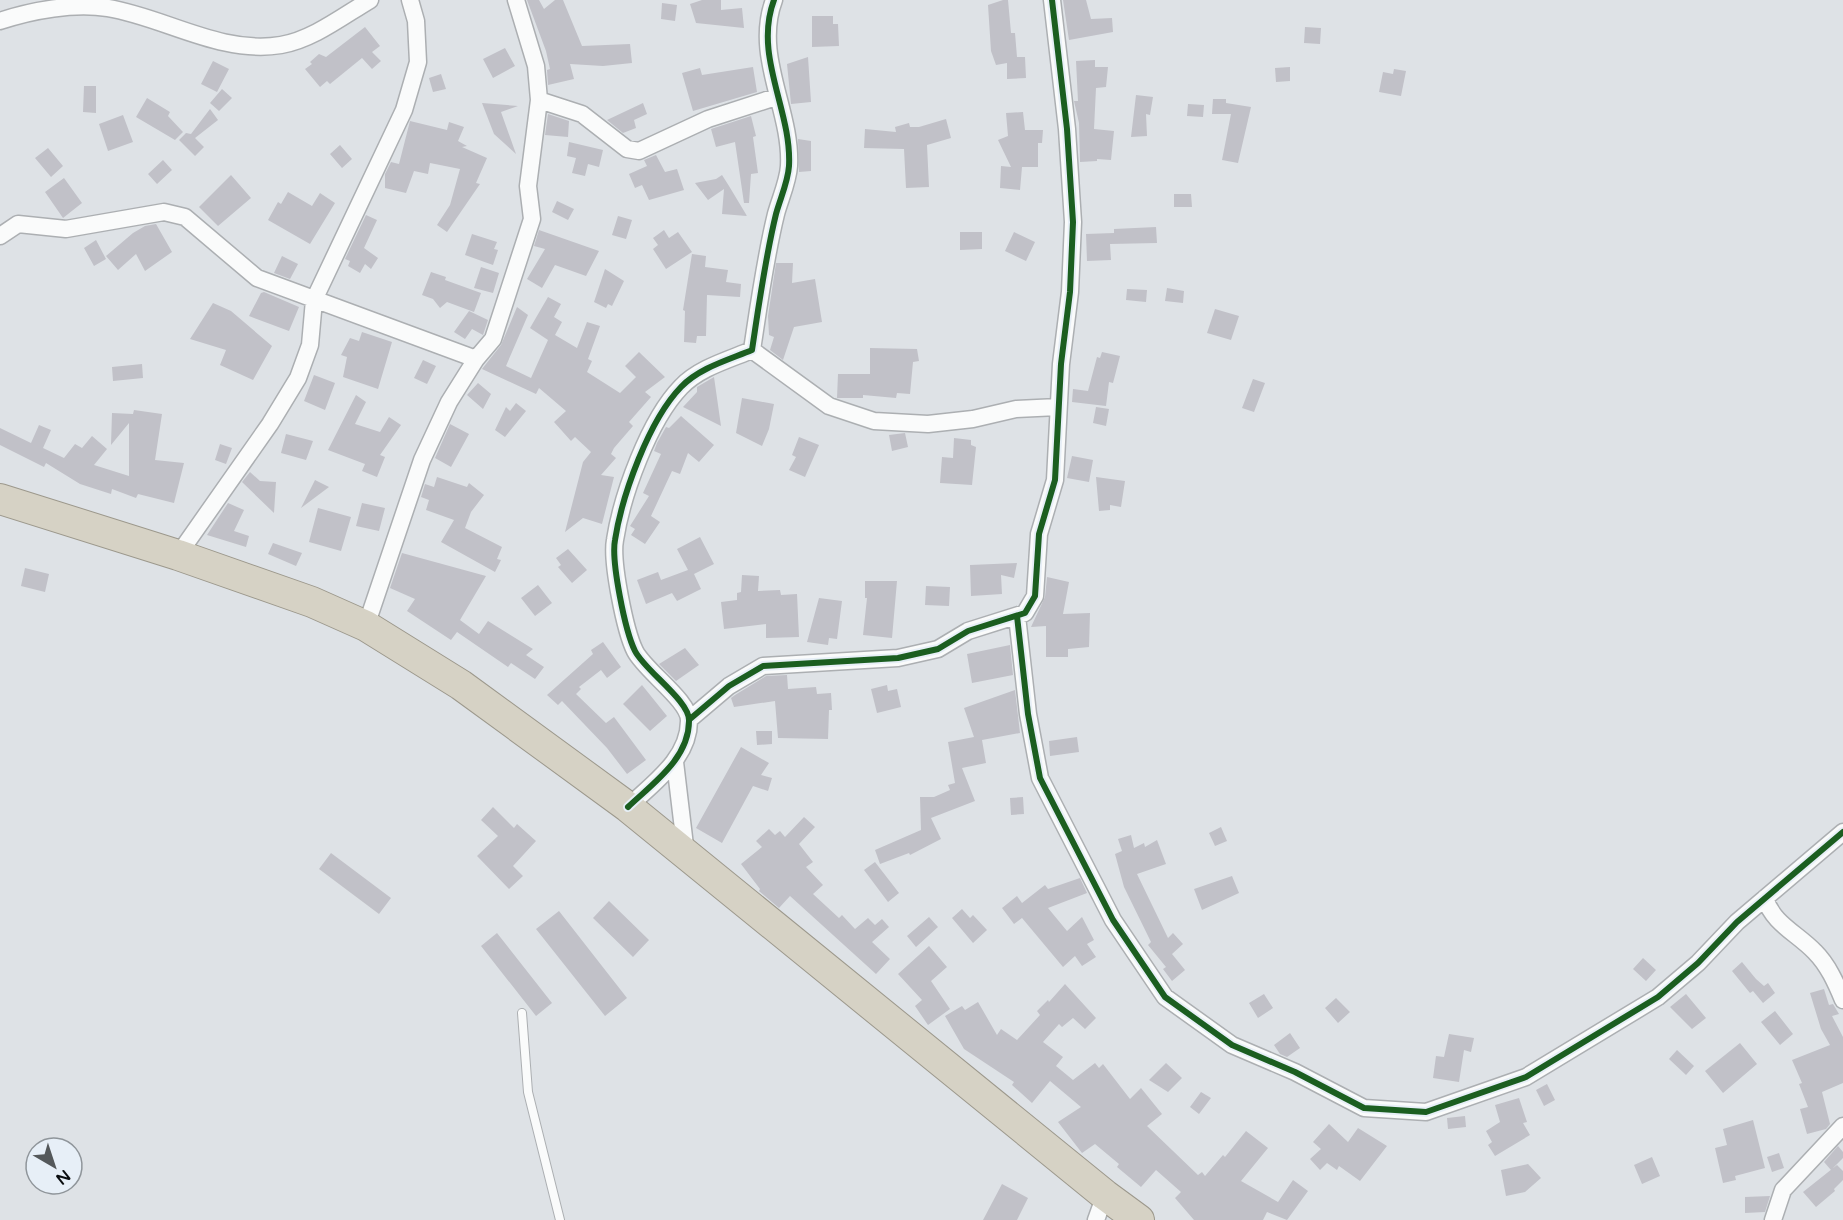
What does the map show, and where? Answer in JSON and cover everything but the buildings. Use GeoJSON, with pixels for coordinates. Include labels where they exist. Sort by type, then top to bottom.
{"type":"FeatureCollection","features":[{"type":"Feature","properties":{"kind":"highway"},"geometry":{"type":"LineString","coordinates":[[0,499],[178,555],[312,602],[366,626],[460,685],[628,807],[1100,1208],[1139,1220]]}},
{"type":"Feature","properties":{"kind":"street"},"geometry":{"type":"LineString","coordinates":[[0,21],[62,8],[108,8],[242,46],[281,45],[310,35],[370,0]]}},
{"type":"Feature","properties":{"kind":"street"},"geometry":{"type":"LineString","coordinates":[[178,555],[270,424],[298,378],[310,345],[315,300],[404,110],[418,62],[416,21],[410,0]]}},
{"type":"Feature","properties":{"kind":"street"},"geometry":{"type":"LineString","coordinates":[[366,626],[422,460],[449,402],[496,331],[532,219],[528,186],[539,100],[536,66],[516,0]]}},
{"type":"Feature","properties":{"kind":"street"},"geometry":{"type":"LineString","coordinates":[[752,350],[766,260],[789,168],[788,138],[776,97],[766,33],[774,0]]}},
{"type":"Feature","properties":{"kind":"street"},"geometry":{"type":"LineString","coordinates":[[690,719],[729,686],[763,666],[898,658],[938,649],[968,631],[1017,616],[1032,606],[1035,596],[1040,534],[1055,480],[1058,407],[1070,292],[1073,222],[1067,129],[1052,0]]}},
{"type":"Feature","properties":{"kind":"street"},"geometry":{"type":"LineString","coordinates":[[539,100],[582,114],[627,149],[639,151],[708,118],[776,97]]}},
{"type":"Feature","properties":{"kind":"street"},"geometry":{"type":"LineString","coordinates":[[0,236],[18,224],[66,229],[164,212],[185,218],[257,278],[476,359]]}},
{"type":"Feature","properties":{"kind":"street"},"geometry":{"type":"LineString","coordinates":[[752,350],[829,406],[874,421],[928,424],[973,419],[1016,409],[1058,407]]}},
{"type":"Feature","properties":{"kind":"street"},"geometry":{"type":"LineString","coordinates":[[628,807],[675,762],[687,738],[690,719],[684,707],[634,651],[614,560],[615,540],[649,431],[664,406],[682,385],[701,372],[752,350]]}},
{"type":"Feature","properties":{"kind":"street"},"geometry":{"type":"LineString","coordinates":[[1017,616],[1028,714],[1040,778],[1113,920],[1165,997],[1232,1045],[1294,1072],[1364,1108],[1426,1112],[1526,1077],[1658,997],[1765,898],[1843,832]]}},
{"type":"Feature","properties":{"kind":"street"},"geometry":{"type":"LineString","coordinates":[[675,762],[686,855]]}},
{"type":"Feature","properties":{"kind":"street"},"geometry":{"type":"LineString","coordinates":[[1765,898],[1774,918],[1815,952],[1834,979],[1843,1000]]}},
{"type":"Feature","properties":{"kind":"street"},"geometry":{"type":"LineString","coordinates":[[1773,1220],[1783,1190],[1843,1126]]}},
{"type":"Feature","properties":{"kind":"lane"},"geometry":{"type":"LineString","coordinates":[[522,1013],[528,1092],[560,1220]]}},
{"type":"Feature","properties":{"kind":"cycle path"},"geometry":{"type":"LineString","coordinates":[[628,807],[658,780],[676,759],[683,747],[689,721],[682,704],[635,651],[620,596],[615,563],[615,540],[624,502],[639,459],[658,418],[669,401],[688,380],[696,375],[752,350],[762,282],[789,166],[785,124],[770,62],[768,42],[769,21],[774,0]]}},
{"type":"Feature","properties":{"kind":"cycle path"},"geometry":{"type":"LineString","coordinates":[[690,719],[729,686],[763,666],[898,658],[938,649],[968,631],[1025,613],[1035,596],[1039,534],[1055,480],[1061,364],[1070,292],[1073,222],[1067,129],[1052,0]]}},
{"type":"Feature","properties":{"kind":"cycle path"},"geometry":{"type":"LineString","coordinates":[[1017,616],[1028,714],[1040,778],[1113,920],[1165,997],[1232,1045],[1295,1072],[1364,1108],[1426,1112],[1526,1077],[1658,997],[1698,963],[1737,922],[1843,832]]}}]}
